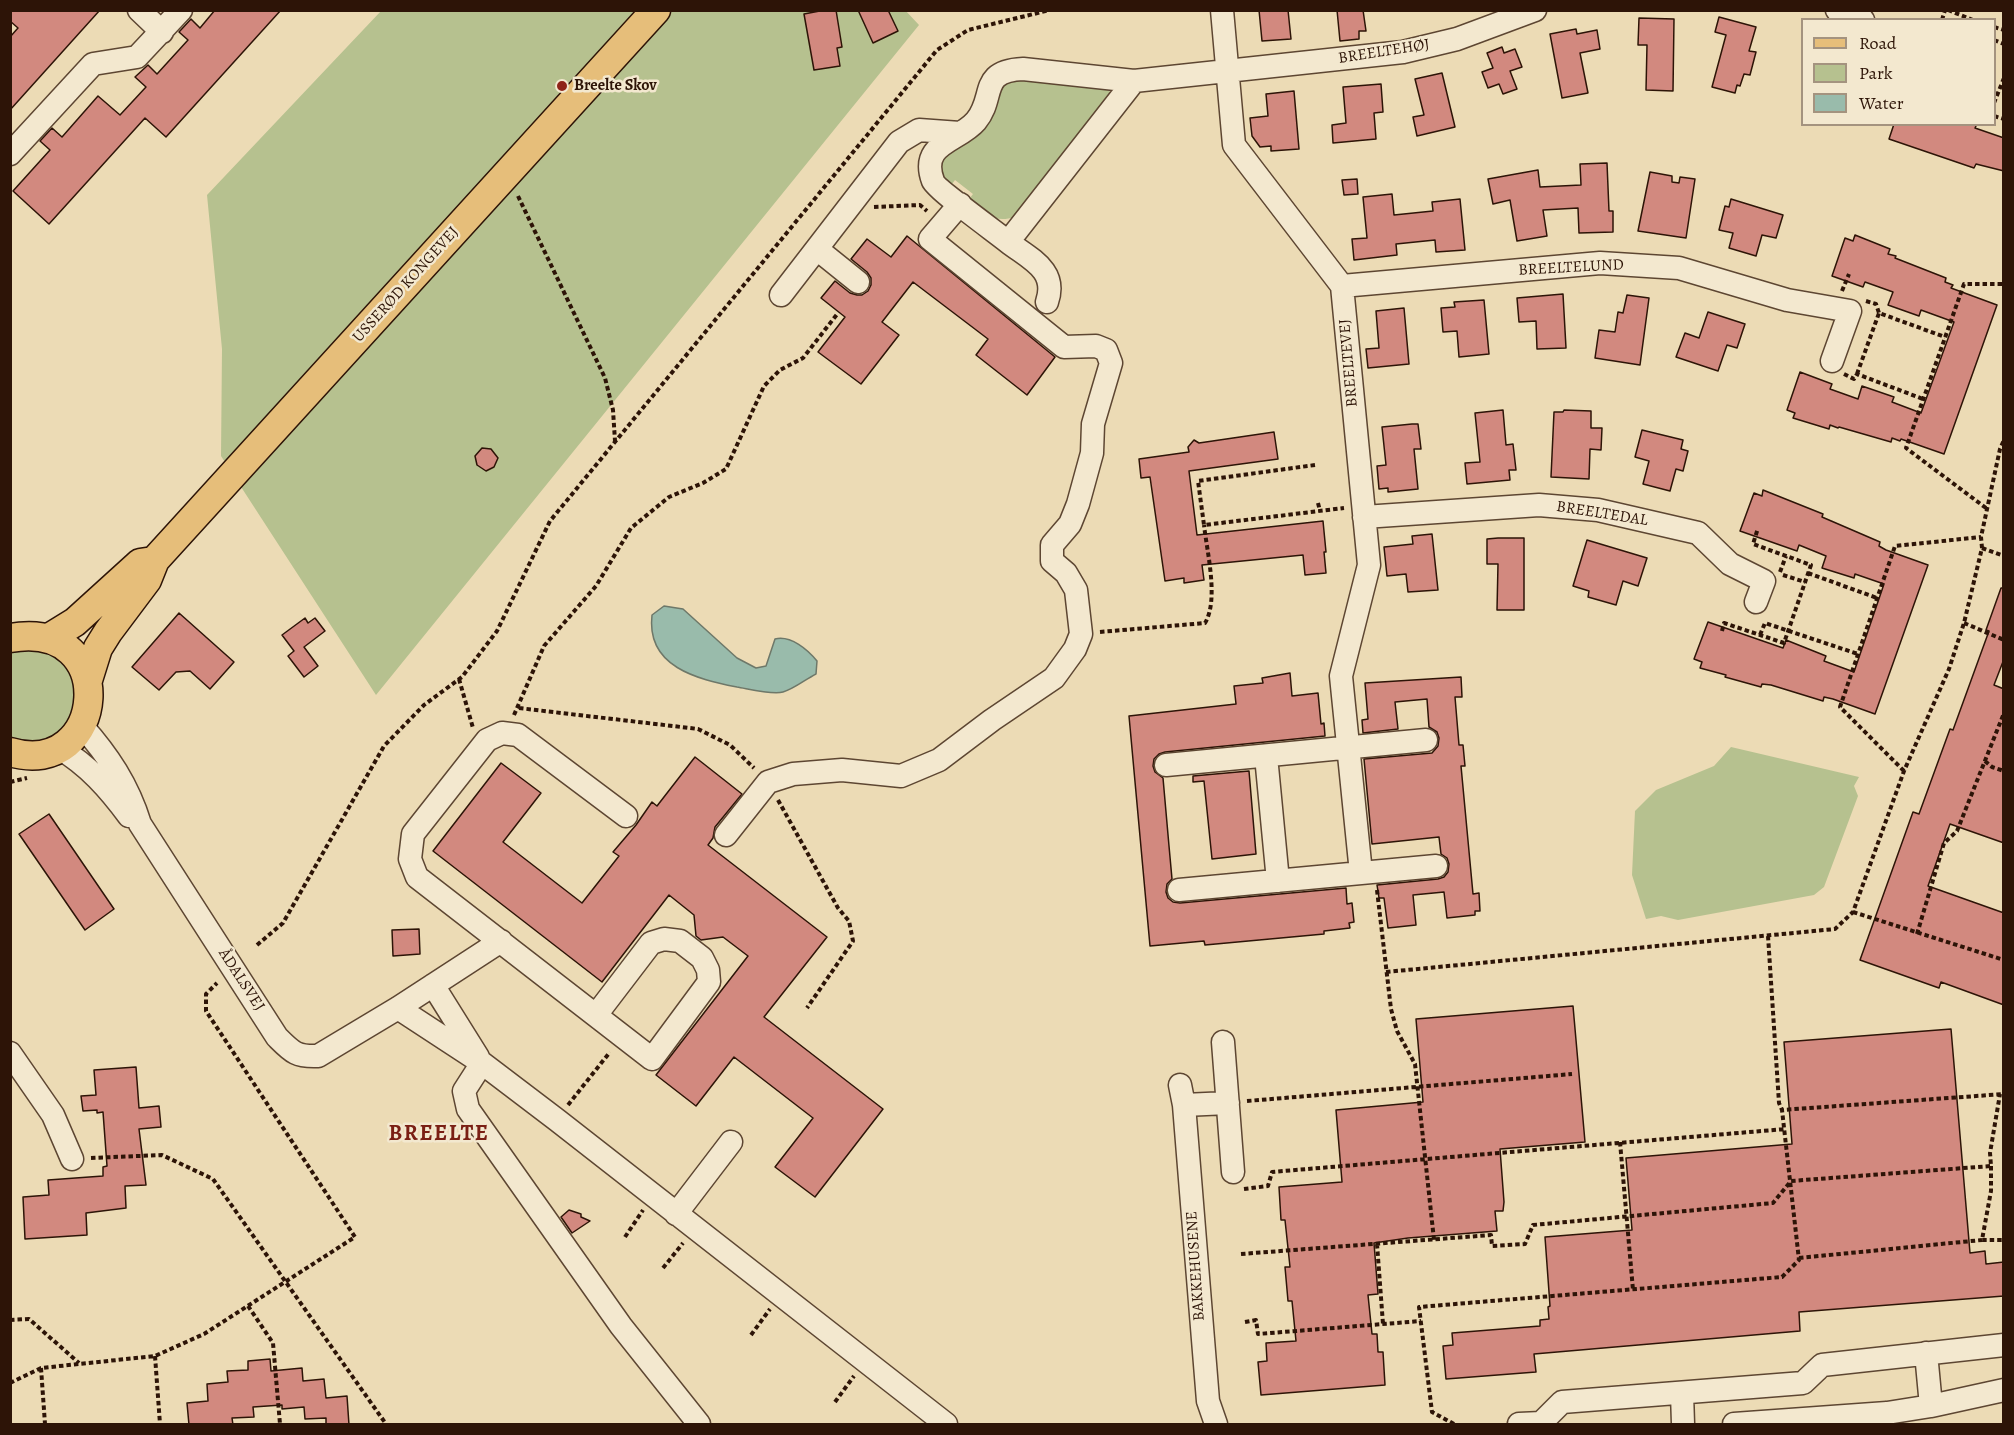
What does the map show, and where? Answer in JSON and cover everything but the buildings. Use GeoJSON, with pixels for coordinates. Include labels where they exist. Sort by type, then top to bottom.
{"type":"FeatureCollection","features":[{"type":"Feature","properties":{"kind":"main road","name":"USSERØD KONGEVEJ"},"geometry":{"type":"LineString","coordinates":[[88,680],[98,648],[147,580],[155,560],[656,10]]}},
{"type":"Feature","properties":{"kind":"main road","name":"USSERØD KONGEVEJ"},"geometry":{"type":"LineString","coordinates":[[49,638],[83,615],[140,563],[155,560]]}},
{"type":"Feature","properties":{"kind":"main road"},"geometry":{"type":"LineString","coordinates":[[10,638],[28,635],[49,638],[66,647],[80,662],[88,680],[90,696],[88,711],[82,726],[59,748],[41,755],[22,756],[10,752]]}},
{"type":"Feature","properties":{"kind":"street"},"geometry":{"type":"LineString","coordinates":[[139,10],[162,32]]}},
{"type":"Feature","properties":{"kind":"street"},"geometry":{"type":"LineString","coordinates":[[10,154],[93,64],[138,57],[181,10]]}},
{"type":"Feature","properties":{"kind":"street"},"geometry":{"type":"LineString","coordinates":[[1222,10],[1234,145],[1342,286]]}},
{"type":"Feature","properties":{"kind":"street","name":"BREELTEHØJ"},"geometry":{"type":"LineString","coordinates":[[1047,302],[1051,290],[1049,278],[1044,270],[934,184],[930,166],[938,147],[977,120],[992,81],[1007,70],[1023,69],[1134,81],[1228,72],[1403,52],[1457,39],[1535,10]]}},
{"type":"Feature","properties":{"kind":"street"},"geometry":{"type":"LineString","coordinates":[[1837,10],[1858,18]]}},
{"type":"Feature","properties":{"kind":"street"},"geometry":{"type":"LineString","coordinates":[[1008,242],[1134,81]]}},
{"type":"Feature","properties":{"kind":"street"},"geometry":{"type":"LineString","coordinates":[[781,295],[899,142],[919,130],[960,133]]}},
{"type":"Feature","properties":{"kind":"street"},"geometry":{"type":"LineString","coordinates":[[726,834],[768,782],[793,774],[842,770],[902,776],[939,760],[1054,678],[1075,649],[1081,634],[1076,590],[1066,573],[1052,561],[1052,545],[1070,524],[1078,504],[1092,453],[1093,424],[1111,363],[1106,350],[1096,346],[1064,347],[930,239],[960,204]]}},
{"type":"Feature","properties":{"kind":"street"},"geometry":{"type":"LineString","coordinates":[[816,249],[858,282]]}},
{"type":"Feature","properties":{"kind":"street","name":"BREELTELUND"},"geometry":{"type":"LineString","coordinates":[[1342,286],[1600,263],[1679,268],[1787,300],[1850,311],[1832,361]]}},
{"type":"Feature","properties":{"kind":"street","name":"BREELTEVEJ"},"geometry":{"type":"LineString","coordinates":[[1342,286],[1369,566],[1341,676],[1349,748],[1368,872]]}},
{"type":"Feature","properties":{"kind":"street","name":"BREELTEDAL"},"geometry":{"type":"LineString","coordinates":[[1363,511],[1539,505],[1609,513],[1698,532],[1730,564],[1764,581],[1756,602]]}},
{"type":"Feature","properties":{"kind":"street","name":"ÅDALSVEJ"},"geometry":{"type":"LineString","coordinates":[[82,726],[118,772],[133,802],[140,824],[277,1037],[293,1053],[318,1056],[389,1014],[501,941]]}},
{"type":"Feature","properties":{"kind":"street"},"geometry":{"type":"LineString","coordinates":[[596,1015],[651,943],[664,939],[680,941],[702,958],[708,970],[709,982],[652,1059],[417,877],[410,859],[412,834],[487,740],[502,733],[518,735],[626,816]]}},
{"type":"Feature","properties":{"kind":"street"},"geometry":{"type":"LineString","coordinates":[[1166,765],[1426,740]]}},
{"type":"Feature","properties":{"kind":"street","name":"ÅDALSVEJ"},"geometry":{"type":"LineString","coordinates":[[59,748],[76,758],[93,773],[131,818],[140,824]]}},
{"type":"Feature","properties":{"kind":"street"},"geometry":{"type":"LineString","coordinates":[[1266,756],[1278,881]]}},
{"type":"Feature","properties":{"kind":"street"},"geometry":{"type":"LineString","coordinates":[[1179,890],[1436,866]]}},
{"type":"Feature","properties":{"kind":"street"},"geometry":{"type":"LineString","coordinates":[[433,985],[482,1063]]}},
{"type":"Feature","properties":{"kind":"street"},"geometry":{"type":"LineString","coordinates":[[389,1014],[482,1063],[946,1425]]}},
{"type":"Feature","properties":{"kind":"street"},"geometry":{"type":"LineString","coordinates":[[1223,1042],[1228,1103],[1240,1181]]}},
{"type":"Feature","properties":{"kind":"street"},"geometry":{"type":"LineString","coordinates":[[10,1053],[53,1115],[72,1159]]}},
{"type":"Feature","properties":{"kind":"street"},"geometry":{"type":"LineString","coordinates":[[482,1063],[464,1091],[468,1109],[621,1326],[699,1425]]}},
{"type":"Feature","properties":{"kind":"street","name":"BAKKEHUSENE"},"geometry":{"type":"LineString","coordinates":[[1216,1425],[1208,1401],[1182,1095],[1228,1103]]}},
{"type":"Feature","properties":{"kind":"street"},"geometry":{"type":"LineString","coordinates":[[676,1214],[731,1142]]}},
{"type":"Feature","properties":{"kind":"street"},"geometry":{"type":"LineString","coordinates":[[1519,1425],[1541,1423],[1562,1402],[1803,1383],[1822,1365],[2004,1345]]}},
{"type":"Feature","properties":{"kind":"street"},"geometry":{"type":"LineString","coordinates":[[1926,1353],[1931,1406]]}},
{"type":"Feature","properties":{"kind":"street"},"geometry":{"type":"LineString","coordinates":[[1734,1425],[1887,1413],[2004,1390]]}},
{"type":"Feature","properties":{"kind":"street"},"geometry":{"type":"LineString","coordinates":[[1682,1393],[1683,1425]]}},
{"type":"Feature","properties":{"kind":"path"},"geometry":{"type":"LineString","coordinates":[[257,945],[283,923],[384,746],[424,705],[459,679],[497,631],[550,521],[937,50],[968,30],[1050,10]]}},
{"type":"Feature","properties":{"kind":"path"},"geometry":{"type":"LineString","coordinates":[[1947,10],[1968,18]]}},
{"type":"Feature","properties":{"kind":"path"},"geometry":{"type":"LineString","coordinates":[[1996,99],[2004,78]]}},
{"type":"Feature","properties":{"kind":"path"},"geometry":{"type":"LineString","coordinates":[[507,174],[605,378],[613,410],[615,441]]}},
{"type":"Feature","properties":{"kind":"path"},"geometry":{"type":"LineString","coordinates":[[891,206],[920,206],[943,224]]}},
{"type":"Feature","properties":{"kind":"path"},"geometry":{"type":"LineString","coordinates":[[1848,295],[1841,292],[1849,274]]}},
{"type":"Feature","properties":{"kind":"path"},"geometry":{"type":"LineString","coordinates":[[1987,509],[1906,448],[1964,284],[2004,284]]}},
{"type":"Feature","properties":{"kind":"path"},"geometry":{"type":"LineString","coordinates":[[1832,361],[1846,376],[1854,379],[1879,313],[1876,304],[1865,301]]}},
{"type":"Feature","properties":{"kind":"path"},"geometry":{"type":"LineString","coordinates":[[502,733],[519,708],[544,646],[596,586],[631,528],[669,497],[703,483],[726,469],[764,386],[780,370],[803,358],[838,313]]}},
{"type":"Feature","properties":{"kind":"path"},"geometry":{"type":"LineString","coordinates":[[1879,313],[1945,337]]}},
{"type":"Feature","properties":{"kind":"path"},"geometry":{"type":"LineString","coordinates":[[1857,374],[1923,399]]}},
{"type":"Feature","properties":{"kind":"path"},"geometry":{"type":"LineString","coordinates":[[1386,972],[1835,929],[1853,912],[1904,771],[1949,669],[1964,623],[1982,548],[1981,537],[2000,449],[2004,440]]}},
{"type":"Feature","properties":{"kind":"path"},"geometry":{"type":"LineString","coordinates":[[1081,634],[1205,623],[1211,614],[1211,592],[1198,481],[1315,465]]}},
{"type":"Feature","properties":{"kind":"path"},"geometry":{"type":"LineString","coordinates":[[1318,503],[1320,511]]}},
{"type":"Feature","properties":{"kind":"path"},"geometry":{"type":"LineString","coordinates":[[1204,525],[1320,511],[1363,511]]}},
{"type":"Feature","properties":{"kind":"path"},"geometry":{"type":"LineString","coordinates":[[1904,771],[1840,707],[1895,546],[1981,537]]}},
{"type":"Feature","properties":{"kind":"path"},"geometry":{"type":"LineString","coordinates":[[1982,548],[2004,556]]}},
{"type":"Feature","properties":{"kind":"path"},"geometry":{"type":"LineString","coordinates":[[1780,573],[1805,582]]}},
{"type":"Feature","properties":{"kind":"path"},"geometry":{"type":"LineString","coordinates":[[1808,573],[1877,597]]}},
{"type":"Feature","properties":{"kind":"path"},"geometry":{"type":"LineString","coordinates":[[1760,635],[1765,623],[1858,654]]}},
{"type":"Feature","properties":{"kind":"path"},"geometry":{"type":"LineString","coordinates":[[1964,623],[2004,639]]}},
{"type":"Feature","properties":{"kind":"path"},"geometry":{"type":"LineString","coordinates":[[459,679],[480,749]]}},
{"type":"Feature","properties":{"kind":"path"},"geometry":{"type":"LineString","coordinates":[[1917,934],[1944,843],[1957,831],[2004,713]]}},
{"type":"Feature","properties":{"kind":"path"},"geometry":{"type":"LineString","coordinates":[[1985,761],[1992,767],[2004,771]]}},
{"type":"Feature","properties":{"kind":"path"},"geometry":{"type":"LineString","coordinates":[[1368,872],[1391,1009],[1397,1031],[1415,1064],[1434,1240]]}},
{"type":"Feature","properties":{"kind":"path"},"geometry":{"type":"LineString","coordinates":[[1853,912],[2004,960]]}},
{"type":"Feature","properties":{"kind":"path"},"geometry":{"type":"LineString","coordinates":[[1768,936],[1779,1103],[1786,1129],[1799,1258]]}},
{"type":"Feature","properties":{"kind":"path"},"geometry":{"type":"LineString","coordinates":[[10,1383],[41,1368],[155,1356],[204,1334],[355,1237],[206,1011],[206,994],[217,983]]}},
{"type":"Feature","properties":{"kind":"path"},"geometry":{"type":"LineString","coordinates":[[557,1120],[622,1036]]}},
{"type":"Feature","properties":{"kind":"path"},"geometry":{"type":"LineString","coordinates":[[1228,1103],[1572,1074]]}},
{"type":"Feature","properties":{"kind":"path"},"geometry":{"type":"LineString","coordinates":[[1782,1110],[2002,1094],[1990,1153],[1990,1191],[1982,1240]]}},
{"type":"Feature","properties":{"kind":"path"},"geometry":{"type":"LineString","coordinates":[[1240,1181],[1268,1186],[1272,1172],[1786,1129]]}},
{"type":"Feature","properties":{"kind":"path"},"geometry":{"type":"LineString","coordinates":[[1620,1142],[1633,1290]]}},
{"type":"Feature","properties":{"kind":"path"},"geometry":{"type":"LineString","coordinates":[[72,1159],[162,1155],[213,1179],[386,1425]]}},
{"type":"Feature","properties":{"kind":"path"},"geometry":{"type":"LineString","coordinates":[[1241,1254],[1491,1235],[1492,1246],[1525,1244],[1533,1225],[1773,1203],[1791,1181],[1991,1166]]}},
{"type":"Feature","properties":{"kind":"path"},"geometry":{"type":"LineString","coordinates":[[625,1237],[653,1195]]}},
{"type":"Feature","properties":{"kind":"path"},"geometry":{"type":"LineString","coordinates":[[663,1268],[695,1228]]}},
{"type":"Feature","properties":{"kind":"path"},"geometry":{"type":"LineString","coordinates":[[1454,1425],[1432,1412],[1419,1307],[1782,1277],[1799,1258],[1982,1240],[2004,1240]]}},
{"type":"Feature","properties":{"kind":"path"},"geometry":{"type":"LineString","coordinates":[[1377,1244],[1383,1324]]}},
{"type":"Feature","properties":{"kind":"path"},"geometry":{"type":"LineString","coordinates":[[751,1335],[780,1295]]}},
{"type":"Feature","properties":{"kind":"path"},"geometry":{"type":"LineString","coordinates":[[248,1306],[273,1343],[280,1425]]}},
{"type":"Feature","properties":{"kind":"path"},"geometry":{"type":"LineString","coordinates":[[10,1320],[29,1319],[79,1363]]}},
{"type":"Feature","properties":{"kind":"path"},"geometry":{"type":"LineString","coordinates":[[1245,1322],[1257,1320],[1258,1334],[1421,1321]]}},
{"type":"Feature","properties":{"kind":"path"},"geometry":{"type":"LineString","coordinates":[[155,1356],[160,1425]]}},
{"type":"Feature","properties":{"kind":"path"},"geometry":{"type":"LineString","coordinates":[[835,1402],[865,1362]]}},
{"type":"Feature","properties":{"kind":"path"},"geometry":{"type":"LineString","coordinates":[[41,1368],[45,1425]]}},
{"type":"Feature","properties":{"kind":"green space"},"geometry":{"type":"Polygon","coordinates":[[[905,10],[919,25],[376,695],[221,456],[222,349],[207,195],[381,11],[905,10]]]}},
{"type":"Feature","properties":{"kind":"green space"},"geometry":{"type":"Polygon","coordinates":[[[1021,79],[1109,89],[1111,98],[1014,217],[1001,219],[989,216],[967,202],[973,194],[955,180],[949,188],[942,182],[939,161],[975,138],[987,121],[1000,89],[1021,79]]]}},
{"type":"Feature","properties":{"kind":"green space"},"geometry":{"type":"Polygon","coordinates":[[[27,647],[58,658],[68,669],[74,681],[76,693],[75,706],[62,728],[35,743],[11,740],[11,651],[27,647]]]}},
{"type":"Feature","properties":{"kind":"green space"},"geometry":{"type":"Polygon","coordinates":[[[1731,747],[1859,777],[1854,786],[1858,796],[1824,887],[1814,895],[1678,920],[1661,916],[1646,919],[1632,875],[1635,811],[1656,790],[1714,766],[1731,747]]]}},
{"type":"Feature","properties":{"kind":"water"},"geometry":{"type":"Polygon","coordinates":[[[664,606],[683,609],[737,658],[756,668],[766,666],[775,639],[793,641],[817,661],[816,674],[787,691],[773,693],[706,680],[677,668],[657,647],[652,633],[652,615],[664,606]]]}},
{"type":"Feature","properties":{"kind":"place","name":"Breelte Skov"},"geometry":{"type":"Point","coordinates":[562,86]}},
{"type":"Feature","properties":{"kind":"district","name":"BREELTE"},"geometry":{"type":"Point","coordinates":[439,1135]}}]}
